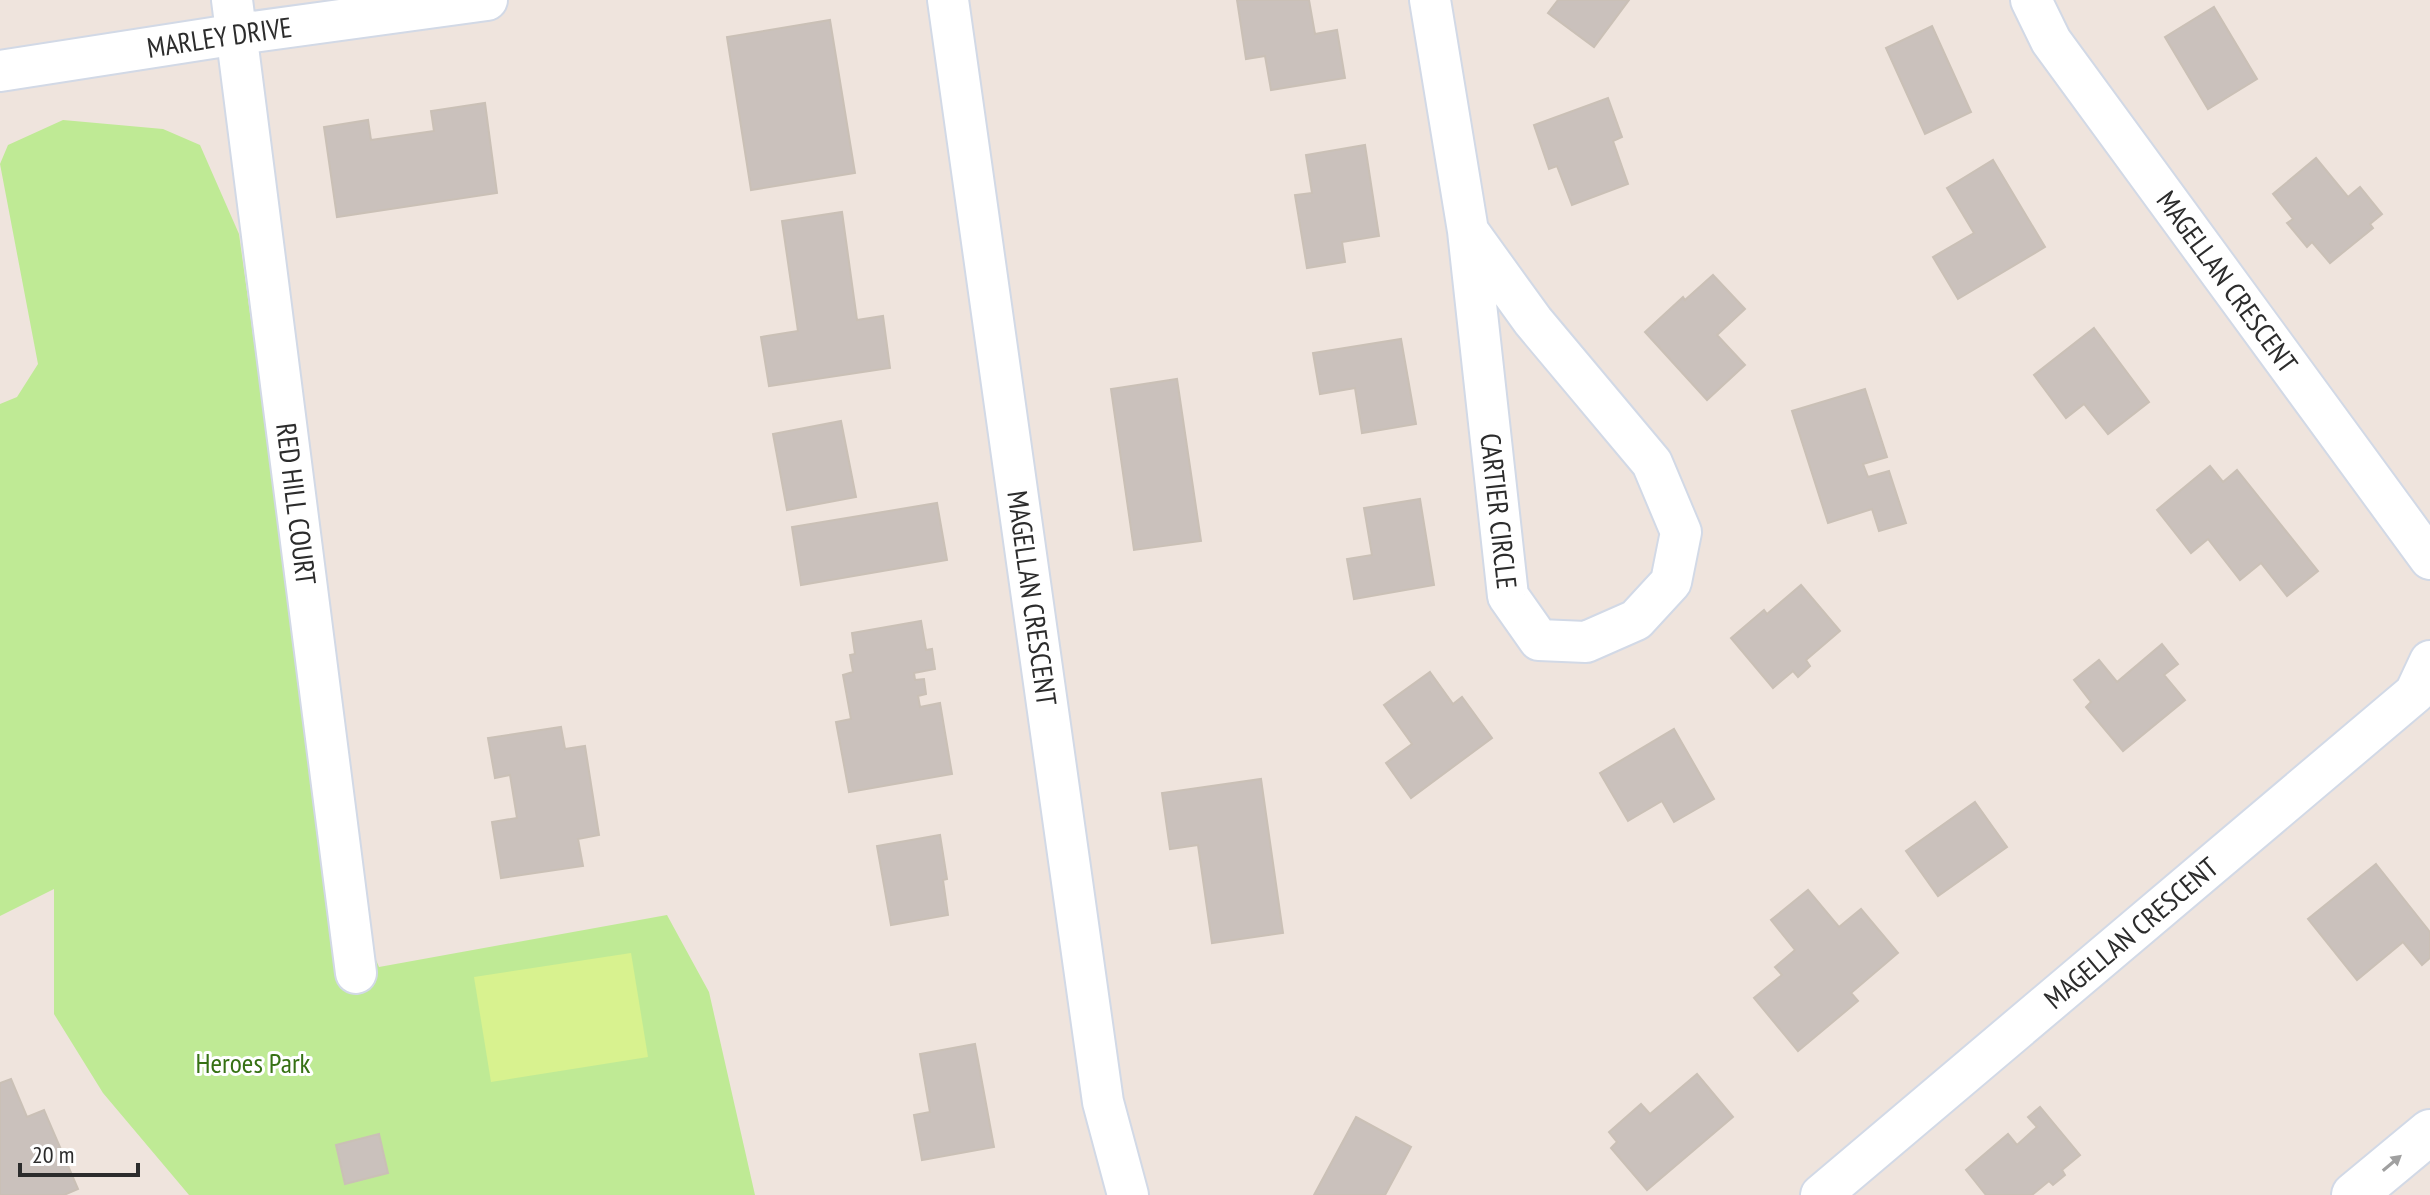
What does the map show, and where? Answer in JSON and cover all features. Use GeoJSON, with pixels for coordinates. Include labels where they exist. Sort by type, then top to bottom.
{"type":"FeatureCollection","features":[{"type":"Feature","properties":{"kind":"main road"},"geometry":{"type":"LineString","coordinates":[[2354,1195],[2430,1132]]}},
{"type":"Feature","properties":{"kind":"street","name":"MARLEY DRIVE"},"geometry":{"type":"LineString","coordinates":[[0,71],[235,17],[487,0]]}},
{"type":"Feature","properties":{"kind":"street","name":"MAGELLAN CRESCENT"},"geometry":{"type":"LineString","coordinates":[[948,0],[1103,1102],[1128,1195]]}},
{"type":"Feature","properties":{"kind":"street","name":"CARTIER CIRCLE"},"geometry":{"type":"LineString","coordinates":[[1430,0],[1468,231],[1508,596],[1539,640],[1586,642],[1636,620],[1671,582],[1681,532],[1652,463],[1533,321],[1468,231]]}},
{"type":"Feature","properties":{"kind":"street","name":"MAGELLAN CRESCENT"},"geometry":{"type":"LineString","coordinates":[[2031,0],[2051,41],[2430,559]]}},
{"type":"Feature","properties":{"kind":"street","name":"RED HILL COURT"},"geometry":{"type":"LineString","coordinates":[[235,17],[356,973]]}},
{"type":"Feature","properties":{"kind":"street","name":"MAGELLAN CRESCENT"},"geometry":{"type":"LineString","coordinates":[[1821,1195],[2415,693],[2430,661]]}},
{"type":"Feature","properties":{"kind":"green space","name":"Heroes Park"},"geometry":{"type":"Polygon","coordinates":[[[63,120],[163,129],[200,145],[239,234],[322,834],[379,967],[667,915],[709,992],[755,1195],[189,1195],[103,1093],[54,1014],[54,889],[0,916],[0,404],[17,397],[38,364],[0,164],[8,145],[63,120]]]}},
{"type":"Feature","properties":{"kind":"green space"},"geometry":{"type":"Polygon","coordinates":[[[631,953],[648,1057],[491,1082],[474,977],[631,953]]]}},
{"type":"Feature","properties":{"kind":"building"},"geometry":{"type":"Polygon","coordinates":[[[1237,0],[1309,0],[1315,34],[1337,30],[1345,78],[1271,90],[1265,56],[1246,59],[1237,0]]]}},
{"type":"Feature","properties":{"kind":"building"},"geometry":{"type":"Polygon","coordinates":[[[1558,0],[1629,0],[1594,47],[1548,13],[1558,0]]]}},
{"type":"Feature","properties":{"kind":"building"},"geometry":{"type":"Polygon","coordinates":[[[2214,7],[2257,79],[2208,109],[2165,37],[2214,7]]]}},
{"type":"Feature","properties":{"kind":"building"},"geometry":{"type":"Polygon","coordinates":[[[830,20],[855,173],[751,190],[727,37],[830,20]]]}},
{"type":"Feature","properties":{"kind":"building"},"geometry":{"type":"Polygon","coordinates":[[[1932,26],[1971,112],[1925,134],[1886,48],[1932,26]]]}},
{"type":"Feature","properties":{"kind":"building"},"geometry":{"type":"Polygon","coordinates":[[[1608,98],[1622,137],[1613,141],[1628,184],[1572,205],[1557,166],[1549,169],[1534,125],[1608,98]]]}},
{"type":"Feature","properties":{"kind":"building"},"geometry":{"type":"Polygon","coordinates":[[[485,103],[497,193],[337,217],[324,127],[368,120],[371,140],[434,131],[431,111],[485,103]]]}},
{"type":"Feature","properties":{"kind":"building"},"geometry":{"type":"Polygon","coordinates":[[[1365,145],[1379,236],[1342,242],[1345,262],[1307,268],[1295,195],[1312,193],[1306,155],[1365,145]]]}},
{"type":"Feature","properties":{"kind":"building"},"geometry":{"type":"Polygon","coordinates":[[[2316,158],[2348,197],[2360,187],[2382,214],[2370,224],[2373,228],[2330,263],[2312,242],[2307,247],[2287,223],[2293,219],[2273,194],[2316,158]]]}},
{"type":"Feature","properties":{"kind":"building"},"geometry":{"type":"Polygon","coordinates":[[[1993,160],[2045,247],[1958,299],[1933,257],[1974,233],[1947,188],[1993,160]]]}},
{"type":"Feature","properties":{"kind":"building"},"geometry":{"type":"Polygon","coordinates":[[[842,212],[857,320],[883,316],[890,368],[769,386],[761,337],[798,331],[782,221],[842,212]]]}},
{"type":"Feature","properties":{"kind":"building"},"geometry":{"type":"Polygon","coordinates":[[[1713,275],[1745,309],[1717,335],[1745,365],[1707,400],[1645,332],[1683,297],[1685,300],[1713,275]]]}},
{"type":"Feature","properties":{"kind":"building"},"geometry":{"type":"Polygon","coordinates":[[[2094,328],[2149,402],[2108,434],[2084,404],[2066,418],[2034,375],[2094,328]]]}},
{"type":"Feature","properties":{"kind":"building"},"geometry":{"type":"Polygon","coordinates":[[[1401,339],[1416,424],[1362,433],[1355,388],[1320,394],[1313,353],[1401,339]]]}},
{"type":"Feature","properties":{"kind":"building"},"geometry":{"type":"Polygon","coordinates":[[[1177,379],[1201,541],[1134,550],[1111,389],[1177,379]]]}},
{"type":"Feature","properties":{"kind":"building"},"geometry":{"type":"Polygon","coordinates":[[[1865,389],[1887,457],[1863,464],[1868,477],[1889,471],[1906,523],[1879,531],[1872,509],[1828,523],[1792,411],[1865,389]]]}},
{"type":"Feature","properties":{"kind":"building"},"geometry":{"type":"Polygon","coordinates":[[[841,421],[856,497],[787,510],[773,434],[841,421]]]}},
{"type":"Feature","properties":{"kind":"building"},"geometry":{"type":"Polygon","coordinates":[[[2210,466],[2223,482],[2237,470],[2318,571],[2287,596],[2261,563],[2240,580],[2208,539],[2191,553],[2157,510],[2210,466]]]}},
{"type":"Feature","properties":{"kind":"building"},"geometry":{"type":"Polygon","coordinates":[[[1420,499],[1434,585],[1354,599],[1347,559],[1372,555],[1364,508],[1420,499]]]}},
{"type":"Feature","properties":{"kind":"building"},"geometry":{"type":"Polygon","coordinates":[[[937,503],[947,560],[801,585],[792,527],[937,503]]]}},
{"type":"Feature","properties":{"kind":"building"},"geometry":{"type":"Polygon","coordinates":[[[1801,585],[1840,631],[1806,660],[1810,666],[1798,677],[1793,671],[1773,688],[1731,638],[1764,610],[1767,614],[1801,585]]]}},
{"type":"Feature","properties":{"kind":"building"},"geometry":{"type":"Polygon","coordinates":[[[921,621],[926,650],[932,649],[935,669],[914,673],[915,680],[924,679],[926,694],[918,696],[920,707],[940,703],[952,774],[849,792],[836,722],[851,719],[843,675],[853,672],[850,655],[855,654],[852,633],[921,621]]]}},
{"type":"Feature","properties":{"kind":"building"},"geometry":{"type":"Polygon","coordinates":[[[2162,644],[2178,664],[2164,675],[2185,700],[2123,751],[2086,707],[2091,702],[2074,680],[2099,660],[2117,682],[2162,644]]]}},
{"type":"Feature","properties":{"kind":"building"},"geometry":{"type":"Polygon","coordinates":[[[1430,672],[1453,704],[1462,697],[1492,738],[1411,798],[1386,763],[1412,744],[1384,705],[1430,672]]]}},
{"type":"Feature","properties":{"kind":"building"},"geometry":{"type":"Polygon","coordinates":[[[561,727],[565,749],[585,746],[599,835],[578,839],[583,866],[501,878],[492,822],[517,818],[510,775],[495,778],[488,738],[561,727]]]}},
{"type":"Feature","properties":{"kind":"building"},"geometry":{"type":"Polygon","coordinates":[[[1674,729],[1714,799],[1674,822],[1662,801],[1628,821],[1600,773],[1674,729]]]}},
{"type":"Feature","properties":{"kind":"building"},"geometry":{"type":"Polygon","coordinates":[[[1261,779],[1283,933],[1212,943],[1198,845],[1170,849],[1162,793],[1261,779]]]}},
{"type":"Feature","properties":{"kind":"building"},"geometry":{"type":"Polygon","coordinates":[[[1975,802],[2007,847],[1938,896],[1906,851],[1975,802]]]}},
{"type":"Feature","properties":{"kind":"building"},"geometry":{"type":"Polygon","coordinates":[[[940,835],[947,879],[943,880],[948,915],[891,925],[877,846],[940,835]]]}},
{"type":"Feature","properties":{"kind":"building"},"geometry":{"type":"Polygon","coordinates":[[[2376,864],[2430,932],[2430,958],[2422,965],[2403,942],[2357,980],[2308,919],[2376,864]]]}},
{"type":"Feature","properties":{"kind":"building"},"geometry":{"type":"Polygon","coordinates":[[[1808,890],[1839,927],[1861,909],[1898,953],[1851,993],[1858,1001],[1798,1051],[1754,998],[1782,975],[1775,967],[1795,950],[1771,920],[1808,890]]]}},
{"type":"Feature","properties":{"kind":"building"},"geometry":{"type":"Polygon","coordinates":[[[975,1044],[994,1147],[922,1160],[914,1115],[930,1112],[920,1054],[975,1044]]]}},
{"type":"Feature","properties":{"kind":"building"},"geometry":{"type":"Polygon","coordinates":[[[1697,1074],[1733,1117],[1647,1190],[1611,1148],[1617,1142],[1609,1132],[1641,1104],[1650,1114],[1697,1074]]]}},
{"type":"Feature","properties":{"kind":"building"},"geometry":{"type":"Polygon","coordinates":[[[11,1079],[27,1117],[44,1110],[78,1189],[64,1195],[0,1195],[0,1083],[11,1079]]]}},
{"type":"Feature","properties":{"kind":"building"},"geometry":{"type":"Polygon","coordinates":[[[2040,1107],[2080,1155],[2062,1170],[2065,1175],[2053,1185],[2049,1181],[2032,1195],[1986,1195],[1966,1170],[2008,1134],[2017,1145],[2037,1127],[2028,1117],[2040,1107]]]}},
{"type":"Feature","properties":{"kind":"building"},"geometry":{"type":"Polygon","coordinates":[[[1356,1117],[1411,1147],[1385,1195],[1314,1195],[1356,1117]]]}},
{"type":"Feature","properties":{"kind":"building"},"geometry":{"type":"Polygon","coordinates":[[[379,1134],[388,1173],[345,1184],[336,1145],[379,1134]]]}}]}
